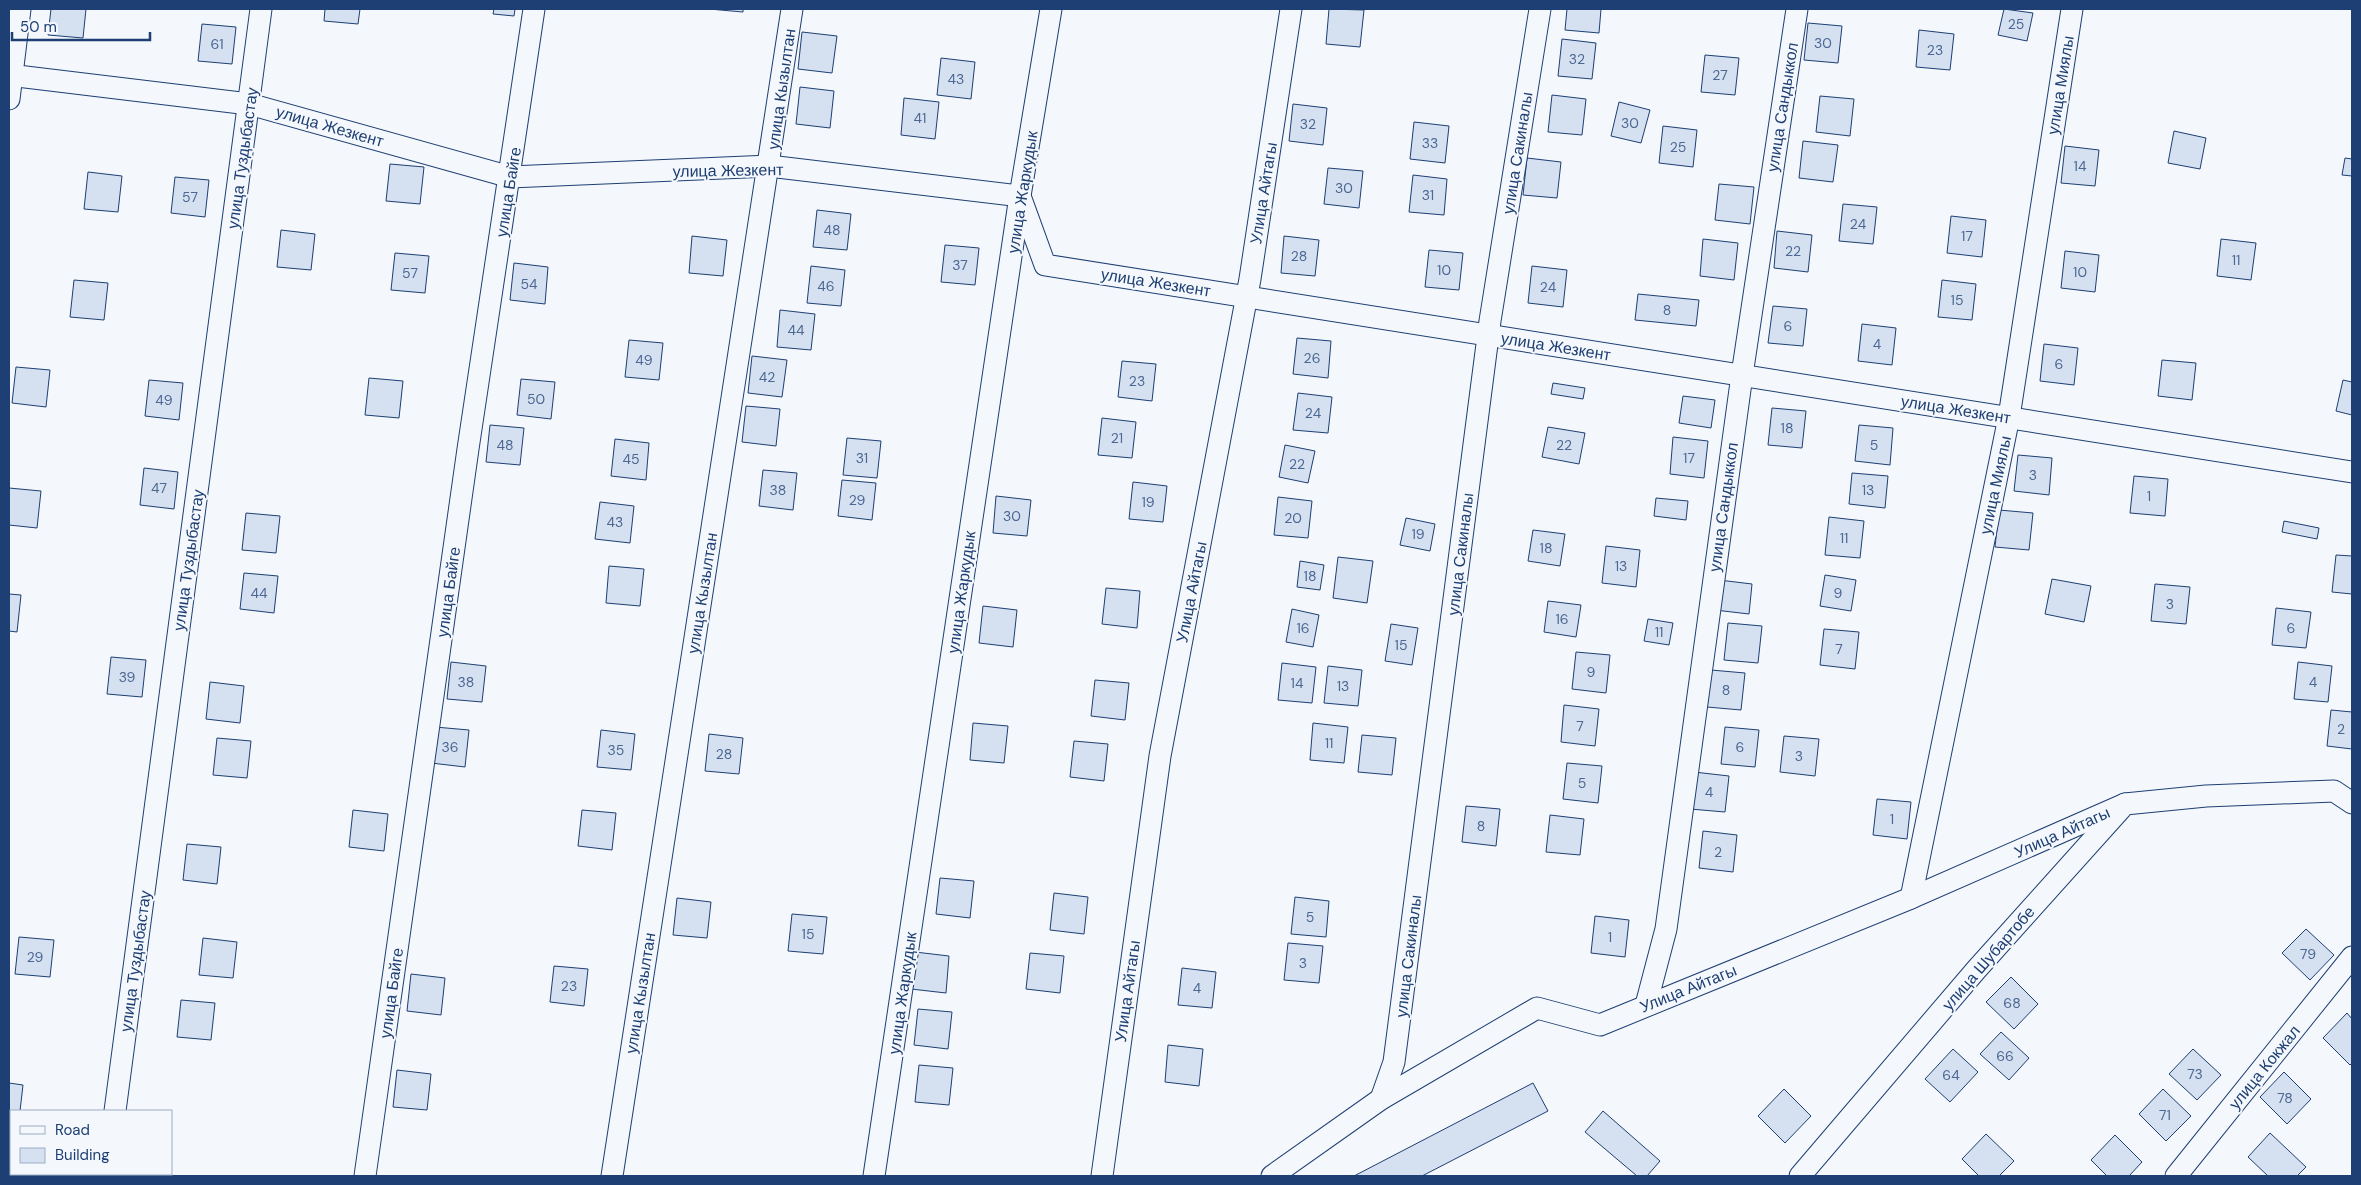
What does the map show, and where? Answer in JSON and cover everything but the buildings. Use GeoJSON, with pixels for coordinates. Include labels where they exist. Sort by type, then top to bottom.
{"type":"FeatureCollection","features":[{"type":"Feature","properties":{"kind":"street"},"geometry":{"type":"LineString","coordinates":[[9,100],[10,75],[20,9]]}},
{"type":"Feature","properties":{"kind":"street","name":"улица Туздыбастау"},"geometry":{"type":"LineString","coordinates":[[115,1110],[261,9]]}},
{"type":"Feature","properties":{"kind":"street","name":"улица Байге"},"geometry":{"type":"LineString","coordinates":[[364,1176],[468,449],[534,9]]}},
{"type":"Feature","properties":{"kind":"street","name":"улица Кызылтан"},"geometry":{"type":"LineString","coordinates":[[612,1176],[792,9]]}},
{"type":"Feature","properties":{"kind":"street","name":"улица Жаркудык"},"geometry":{"type":"LineString","coordinates":[[874,1176],[1020,196],[1051,9]]}},
{"type":"Feature","properties":{"kind":"street","name":"Улица Айтагы"},"geometry":{"type":"LineString","coordinates":[[1102,1176],[1160,756],[1247,297],[1292,9]]}},
{"type":"Feature","properties":{"kind":"street","name":"улица Сакиналы"},"geometry":{"type":"LineString","coordinates":[[1381,1099],[1394,1062],[1488,335],[1540,9]]}},
{"type":"Feature","properties":{"kind":"street","name":"улица Сандыккол"},"geometry":{"type":"LineString","coordinates":[[1646,1005],[1666,929],[1742,375],[1797,9]]}},
{"type":"Feature","properties":{"kind":"street","name":"улица Миялы"},"geometry":{"type":"LineString","coordinates":[[1911,898],[2009,417],[2072,9]]}},
{"type":"Feature","properties":{"kind":"street","name":"улица Жезкент"},"geometry":{"type":"LineString","coordinates":[[10,75],[249,104],[510,177],[769,166],[1020,196],[1045,265],[2352,472]]}},
{"type":"Feature","properties":{"kind":"street"},"geometry":{"type":"LineString","coordinates":[[2125,804],[2206,796],[2334,791],[2352,803]]}},
{"type":"Feature","properties":{"kind":"street","name":"Улица Айтагы"},"geometry":{"type":"LineString","coordinates":[[1272,1176],[1381,1099],[1538,1008],[1600,1025],[1911,898],[2125,804]]}},
{"type":"Feature","properties":{"kind":"street","name":"улица Шубартобе"},"geometry":{"type":"LineString","coordinates":[[1800,1176],[1976,970],[2125,804]]}},
{"type":"Feature","properties":{"kind":"street","name":"улица Кокжал"},"geometry":{"type":"LineString","coordinates":[[2176,1176],[2352,957]]}}]}
